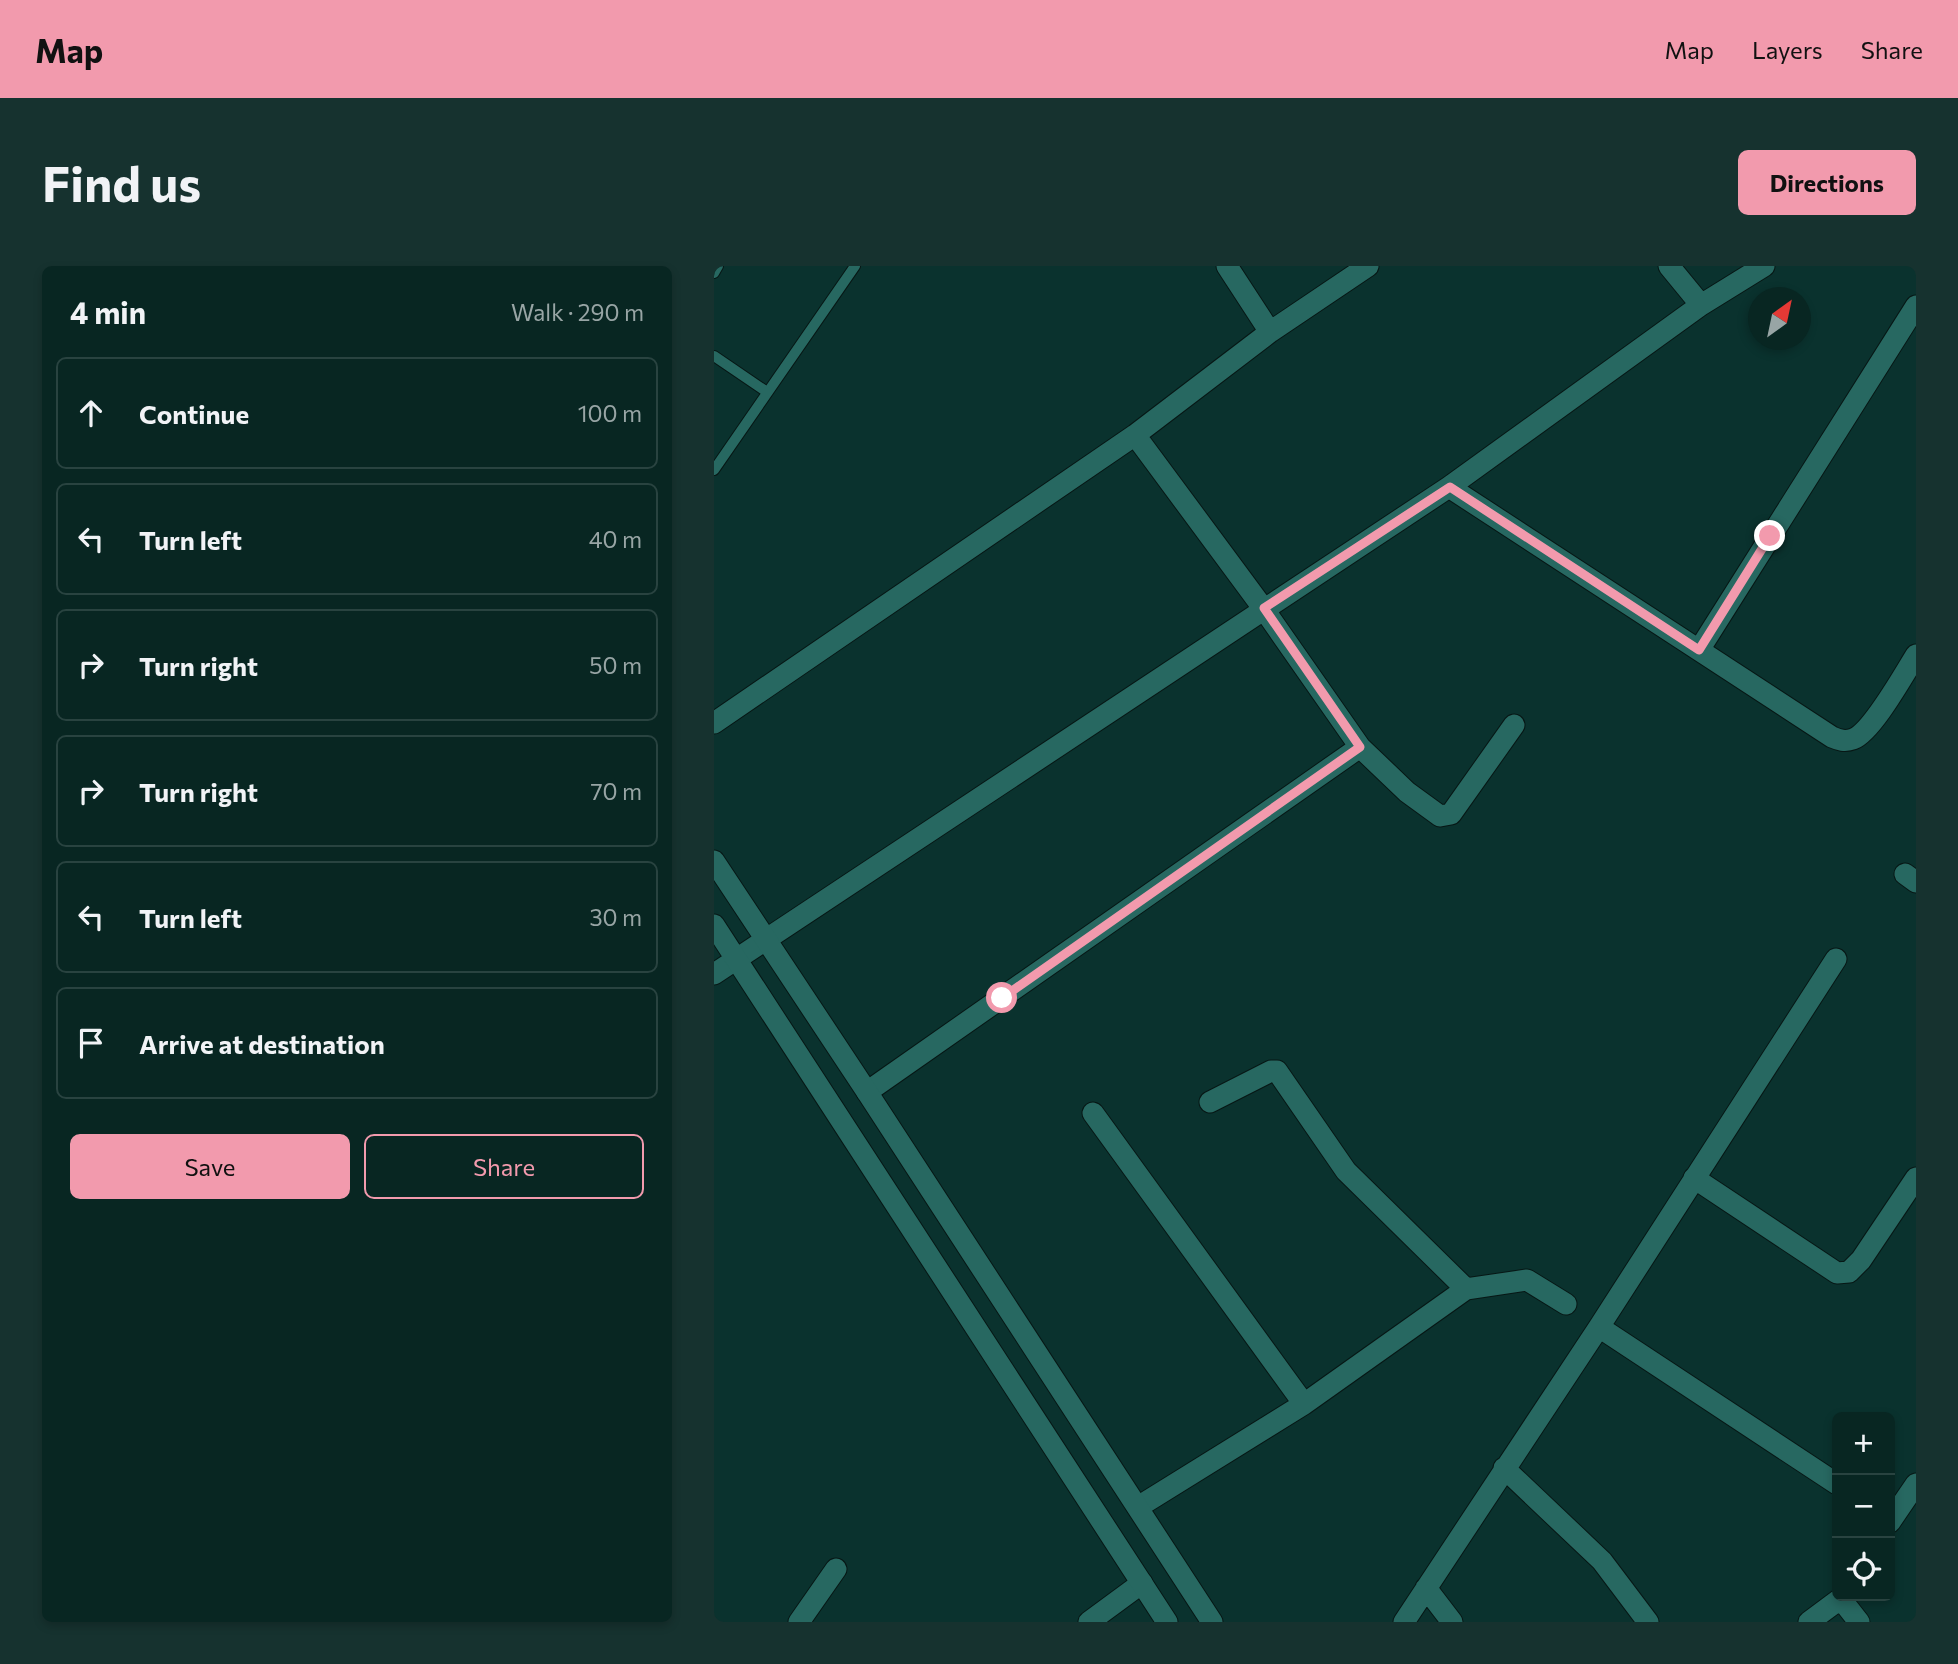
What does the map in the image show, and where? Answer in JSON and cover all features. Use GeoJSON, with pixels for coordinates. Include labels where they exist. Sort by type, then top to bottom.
{"type":"FeatureCollection","features":[{"type":"Feature","properties":{"kind":"street"},"geometry":{"type":"LineString","coordinates":[[1227,266],[1270,332]]}},
{"type":"Feature","properties":{"kind":"street"},"geometry":{"type":"LineString","coordinates":[[714,723],[1135,435],[1270,332],[1368,266]]}},
{"type":"Feature","properties":{"kind":"street"},"geometry":{"type":"LineString","coordinates":[[1669,266],[1701,305]]}},
{"type":"Feature","properties":{"kind":"street"},"geometry":{"type":"LineString","coordinates":[[714,974],[1450,487],[1701,305],[1764,266]]}},
{"type":"Feature","properties":{"kind":"street"},"geometry":{"type":"LineString","coordinates":[[1699,650],[1916,306]]}},
{"type":"Feature","properties":{"kind":"street"},"geometry":{"type":"LineString","coordinates":[[1135,435],[1264,608],[1360,747],[1407,792],[1440,816],[1451,814],[1514,725]]}},
{"type":"Feature","properties":{"kind":"street"},"geometry":{"type":"LineString","coordinates":[[1450,487],[1832,737],[1843,741],[1860,735],[1869,728],[1916,655]]}},
{"type":"Feature","properties":{"kind":"street"},"geometry":{"type":"LineString","coordinates":[[867,1092],[1360,747]]}},
{"type":"Feature","properties":{"kind":"street"},"geometry":{"type":"LineString","coordinates":[[714,861],[1212,1622]]}},
{"type":"Feature","properties":{"kind":"street"},"geometry":{"type":"LineString","coordinates":[[714,925],[1167,1622]]}},
{"type":"Feature","properties":{"kind":"street"},"geometry":{"type":"LineString","coordinates":[[1404,1622],[1836,959]]}},
{"type":"Feature","properties":{"kind":"street"},"geometry":{"type":"LineString","coordinates":[[1210,1102],[1271,1071],[1277,1071],[1346,1171],[1466,1289]]}},
{"type":"Feature","properties":{"kind":"street"},"geometry":{"type":"LineString","coordinates":[[1093,1113],[1304,1404]]}},
{"type":"Feature","properties":{"kind":"street"},"geometry":{"type":"LineString","coordinates":[[1694,1178],[1837,1273],[1849,1272],[1861,1259],[1916,1178]]}},
{"type":"Feature","properties":{"kind":"street"},"geometry":{"type":"LineString","coordinates":[[1138,1507],[1304,1404],[1466,1289],[1527,1280],[1566,1304]]}},
{"type":"Feature","properties":{"kind":"street"},"geometry":{"type":"LineString","coordinates":[[1599,1326],[1832,1481]]}},
{"type":"Feature","properties":{"kind":"street"},"geometry":{"type":"LineString","coordinates":[[1504,1468],[1602,1562],[1648,1622]]}},
{"type":"Feature","properties":{"kind":"street"},"geometry":{"type":"LineString","coordinates":[[1895,1513],[1916,1485]]}},
{"type":"Feature","properties":{"kind":"street"},"geometry":{"type":"LineString","coordinates":[[799,1622],[836,1569]]}},
{"type":"Feature","properties":{"kind":"street"},"geometry":{"type":"LineString","coordinates":[[1089,1622],[1142,1583]]}},
{"type":"Feature","properties":{"kind":"street"},"geometry":{"type":"LineString","coordinates":[[1426,1588],[1452,1622]]}},
{"type":"Feature","properties":{"kind":"street"},"geometry":{"type":"LineString","coordinates":[[1809,1622],[1838,1601]]}},
{"type":"Feature","properties":{"kind":"street"},"geometry":{"type":"LineString","coordinates":[[1844,1601],[1860,1622]]}},
{"type":"Feature","properties":{"kind":"lane"},"geometry":{"type":"LineString","coordinates":[[714,272],[718,266]]}},
{"type":"Feature","properties":{"kind":"lane"},"geometry":{"type":"LineString","coordinates":[[714,470],[855,266]]}},
{"type":"Feature","properties":{"kind":"lane"},"geometry":{"type":"LineString","coordinates":[[714,356],[767,393]]}},
{"type":"Feature","properties":{"kind":"route"},"geometry":{"type":"LineString","coordinates":[[1002,998],[1360,747],[1264,608],[1450,487],[1699,650],[1770,536]]}}]}
